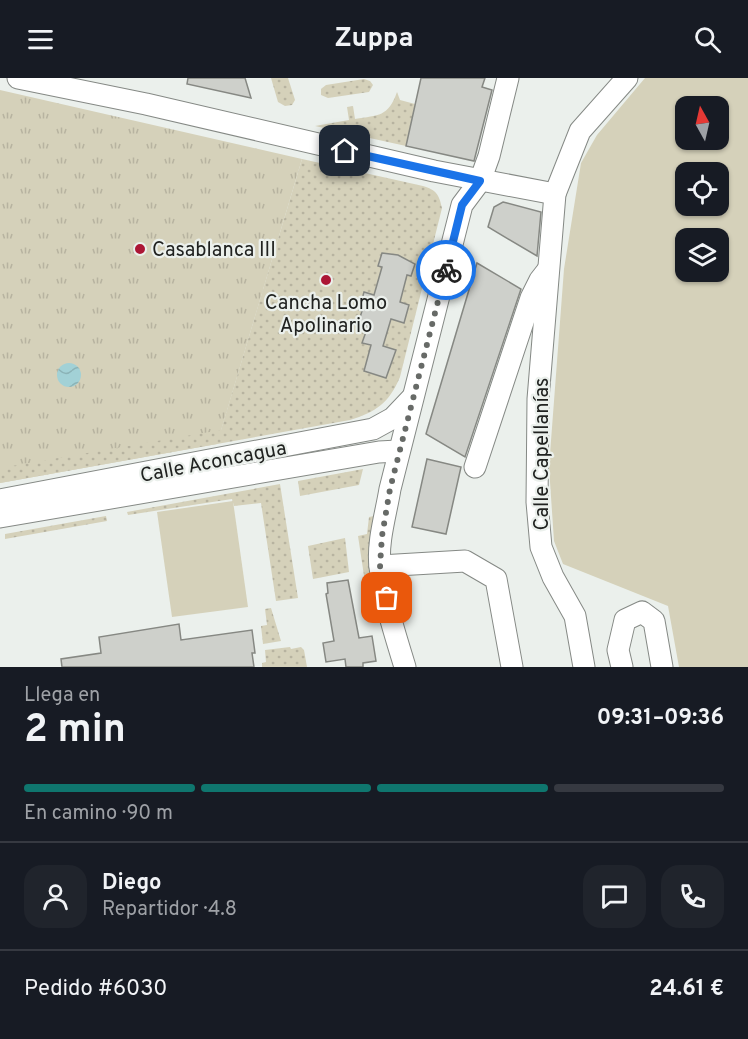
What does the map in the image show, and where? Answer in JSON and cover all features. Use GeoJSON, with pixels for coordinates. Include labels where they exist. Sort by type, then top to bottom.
{"type":"FeatureCollection","features":[{"type":"Feature","properties":{"kind":"street"},"geometry":{"type":"LineString","coordinates":[[18,78],[146,104],[480,181],[555,194]]}},
{"type":"Feature","properties":{"kind":"street"},"geometry":{"type":"LineString","coordinates":[[405,667],[390,614],[380,566],[382,536],[398,451],[462,205],[480,181],[489,156],[508,78]]}},
{"type":"Feature","properties":{"kind":"street","name":"Calle Capellanías"},"geometry":{"type":"LineString","coordinates":[[584,667],[575,616],[552,577],[542,547],[537,502],[538,399],[555,194],[580,131],[627,78]]}},
{"type":"Feature","properties":{"kind":"street","name":"Calle Capellanías"},"geometry":{"type":"LineString","coordinates":[[476,467],[531,298],[540,280],[550,268]]}},
{"type":"Feature","properties":{"kind":"street","name":"Calle Aconcagua"},"geometry":{"type":"LineString","coordinates":[[0,500],[374,429],[393,418],[414,395]]}},
{"type":"Feature","properties":{"kind":"street","name":"Calle Aconcagua"},"geometry":{"type":"LineString","coordinates":[[0,517],[311,463],[398,451]]}},
{"type":"Feature","properties":{"kind":"street"},"geometry":{"type":"LineString","coordinates":[[380,566],[465,561],[496,579],[512,667]]}},
{"type":"Feature","properties":{"kind":"street"},"geometry":{"type":"LineString","coordinates":[[622,667],[618,650],[625,620],[642,612],[654,621],[662,667]]}},
{"type":"Feature","properties":{"kind":"green space"},"geometry":{"type":"Polygon","coordinates":[[[271,78],[288,78],[295,100],[292,105],[285,106],[278,102],[271,78]]]}},
{"type":"Feature","properties":{"kind":"green space"},"geometry":{"type":"Polygon","coordinates":[[[645,78],[748,78],[748,667],[679,667],[668,606],[563,564],[554,541],[549,467],[564,269],[581,163],[597,135],[645,78]]]}},
{"type":"Feature","properties":{"kind":"green space"},"geometry":{"type":"Polygon","coordinates":[[[364,79],[373,85],[369,92],[328,98],[321,95],[321,89],[326,85],[364,79]]]}},
{"type":"Feature","properties":{"kind":"green space"},"geometry":{"type":"Polygon","coordinates":[[[0,90],[302,159],[217,444],[0,483],[0,90]]]}},
{"type":"Feature","properties":{"kind":"green space"},"geometry":{"type":"Polygon","coordinates":[[[397,92],[400,100],[415,104],[406,146],[315,126],[349,120],[347,107],[353,106],[355,119],[382,113],[390,106],[397,92]]]}},
{"type":"Feature","properties":{"kind":"green space"},"geometry":{"type":"Polygon","coordinates":[[[302,159],[423,186],[434,191],[440,199],[442,208],[400,377],[386,400],[367,414],[350,420],[0,483],[0,468],[221,430],[302,159]]]}},
{"type":"Feature","properties":{"kind":"green space"},"geometry":{"type":"Polygon","coordinates":[[[363,469],[359,485],[300,496],[298,481],[363,469]]]}},
{"type":"Feature","properties":{"kind":"green space"},"geometry":{"type":"Polygon","coordinates":[[[280,484],[298,598],[276,601],[261,503],[234,506],[232,499],[128,515],[127,512],[280,484]]]}},
{"type":"Feature","properties":{"kind":"green space"},"geometry":{"type":"Polygon","coordinates":[[[233,501],[248,607],[172,617],[157,512],[233,501]]]}},
{"type":"Feature","properties":{"kind":"green space"},"geometry":{"type":"Polygon","coordinates":[[[379,515],[370,579],[380,620],[371,622],[358,536],[367,534],[369,517],[379,515]]]}},
{"type":"Feature","properties":{"kind":"green space"},"geometry":{"type":"Polygon","coordinates":[[[106,516],[107,521],[5,539],[5,534],[106,516]]]}},
{"type":"Feature","properties":{"kind":"green space"},"geometry":{"type":"Polygon","coordinates":[[[345,538],[349,572],[313,579],[308,546],[345,538]]]}},
{"type":"Feature","properties":{"kind":"green space"},"geometry":{"type":"Polygon","coordinates":[[[271,608],[281,641],[263,644],[261,626],[267,625],[265,609],[271,608]]]}},
{"type":"Feature","properties":{"kind":"green space"},"geometry":{"type":"Polygon","coordinates":[[[290,647],[291,649],[301,647],[304,650],[307,667],[262,667],[262,663],[266,662],[265,650],[290,647]]]}},
{"type":"Feature","properties":{"kind":"water"},"geometry":{"type":"Polygon","coordinates":[[[69,363],[74,364],[80,370],[80,380],[74,386],[69,387],[64,386],[58,380],[57,375],[58,370],[64,364],[69,363]]]}},
{"type":"Feature","properties":{"kind":"building"},"geometry":{"type":"Polygon","coordinates":[[[188,78],[245,78],[251,98],[187,84],[188,78]]]}},
{"type":"Feature","properties":{"kind":"building"},"geometry":{"type":"Polygon","coordinates":[[[421,78],[485,78],[482,87],[492,90],[474,161],[406,146],[421,78]]]}},
{"type":"Feature","properties":{"kind":"building"},"geometry":{"type":"Polygon","coordinates":[[[503,202],[541,212],[537,256],[488,227],[494,207],[503,202]]]}},
{"type":"Feature","properties":{"kind":"building"},"geometry":{"type":"Polygon","coordinates":[[[382,253],[398,255],[415,264],[411,276],[407,275],[400,302],[409,305],[404,323],[391,319],[383,346],[396,350],[386,378],[364,371],[371,345],[362,343],[368,326],[358,324],[364,292],[374,295],[382,267],[378,266],[382,253]]]}},
{"type":"Feature","properties":{"kind":"building"},"geometry":{"type":"Polygon","coordinates":[[[477,263],[521,289],[465,457],[426,434],[477,263]]]}},
{"type":"Feature","properties":{"kind":"building"},"geometry":{"type":"Polygon","coordinates":[[[427,459],[461,467],[446,534],[412,527],[427,459]]]}},
{"type":"Feature","properties":{"kind":"building"},"geometry":{"type":"Polygon","coordinates":[[[348,580],[359,638],[372,636],[376,661],[363,663],[363,667],[346,667],[345,659],[326,662],[323,643],[334,641],[326,594],[328,593],[327,583],[348,580]]]}},
{"type":"Feature","properties":{"kind":"building"},"geometry":{"type":"Polygon","coordinates":[[[179,624],[181,640],[252,630],[254,667],[62,667],[61,659],[101,653],[99,637],[179,624]]]}},
{"type":"Feature","properties":{"kind":"way so far"},"geometry":{"type":"LineString","coordinates":[[387,598],[380,566],[382,536],[390,489],[446,270]]}},
{"type":"Feature","properties":{"kind":"place","name":"Casablanca III"},"geometry":{"type":"Point","coordinates":[140,249]}},
{"type":"Feature","properties":{"kind":"place","name":"Cancha Lomo Apolinario"},"geometry":{"type":"Point","coordinates":[326,280]}},
{"type":"Feature","properties":{"kind":"route"},"geometry":{"type":"LineString","coordinates":[[345,151],[480,181],[462,205],[446,270]]}}]}
